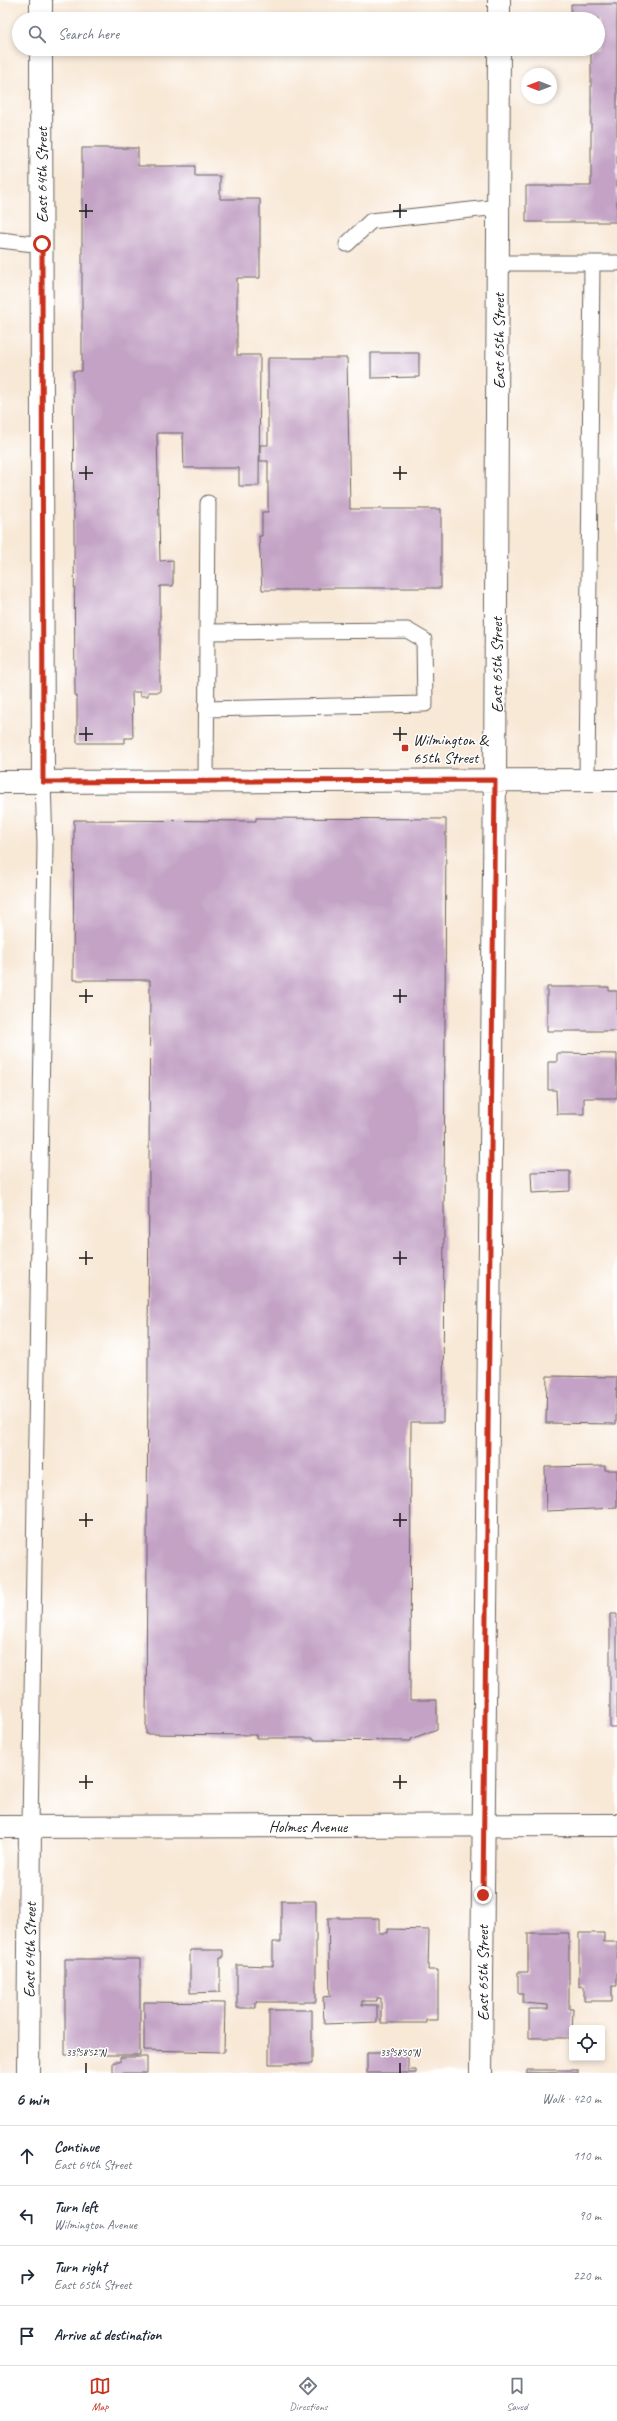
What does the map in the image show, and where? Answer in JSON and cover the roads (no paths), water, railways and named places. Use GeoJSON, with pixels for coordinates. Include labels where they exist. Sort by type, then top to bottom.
{"type":"FeatureCollection","features":[{"type":"Feature","properties":{"kind":"street"},"geometry":{"type":"LineString","coordinates":[[41,0],[41,12]]}},
{"type":"Feature","properties":{"kind":"street"},"geometry":{"type":"LineString","coordinates":[[499,0],[499,12]]}},
{"type":"Feature","properties":{"kind":"street","name":"East 64th Street"},"geometry":{"type":"LineString","coordinates":[[41,56],[43,782]]}},
{"type":"Feature","properties":{"kind":"street","name":"East 65th Street"},"geometry":{"type":"LineString","coordinates":[[481,2073],[495,780],[499,56]]}},
{"type":"Feature","properties":{"kind":"street"},"geometry":{"type":"LineString","coordinates":[[0,782],[617,780]]}},
{"type":"Feature","properties":{"kind":"street","name":"Holmes Avenue"},"geometry":{"type":"LineString","coordinates":[[0,1827],[617,1825]]}},
{"type":"Feature","properties":{"kind":"street","name":"East 64th Street"},"geometry":{"type":"LineString","coordinates":[[28,2073],[30,1827]]}},
{"type":"Feature","properties":{"kind":"lane"},"geometry":{"type":"LineString","coordinates":[[347,244],[371,220],[498,207]]}},
{"type":"Feature","properties":{"kind":"lane"},"geometry":{"type":"LineString","coordinates":[[0,240],[42,244]]}},
{"type":"Feature","properties":{"kind":"lane"},"geometry":{"type":"LineString","coordinates":[[498,263],[617,263]]}},
{"type":"Feature","properties":{"kind":"lane"},"geometry":{"type":"LineString","coordinates":[[587,780],[592,263]]}},
{"type":"Feature","properties":{"kind":"lane"},"geometry":{"type":"LineString","coordinates":[[206,781],[208,503]]}},
{"type":"Feature","properties":{"kind":"lane"},"geometry":{"type":"LineString","coordinates":[[206,709],[425,704],[424,640],[407,630],[207,632]]}},
{"type":"Feature","properties":{"kind":"lane"},"geometry":{"type":"LineString","coordinates":[[30,1827],[45,844],[43,782]]}},
{"type":"Feature","properties":{"kind":"place","name":"Wilmington & 65th Street"},"geometry":{"type":"Point","coordinates":[405,748]}}]}
